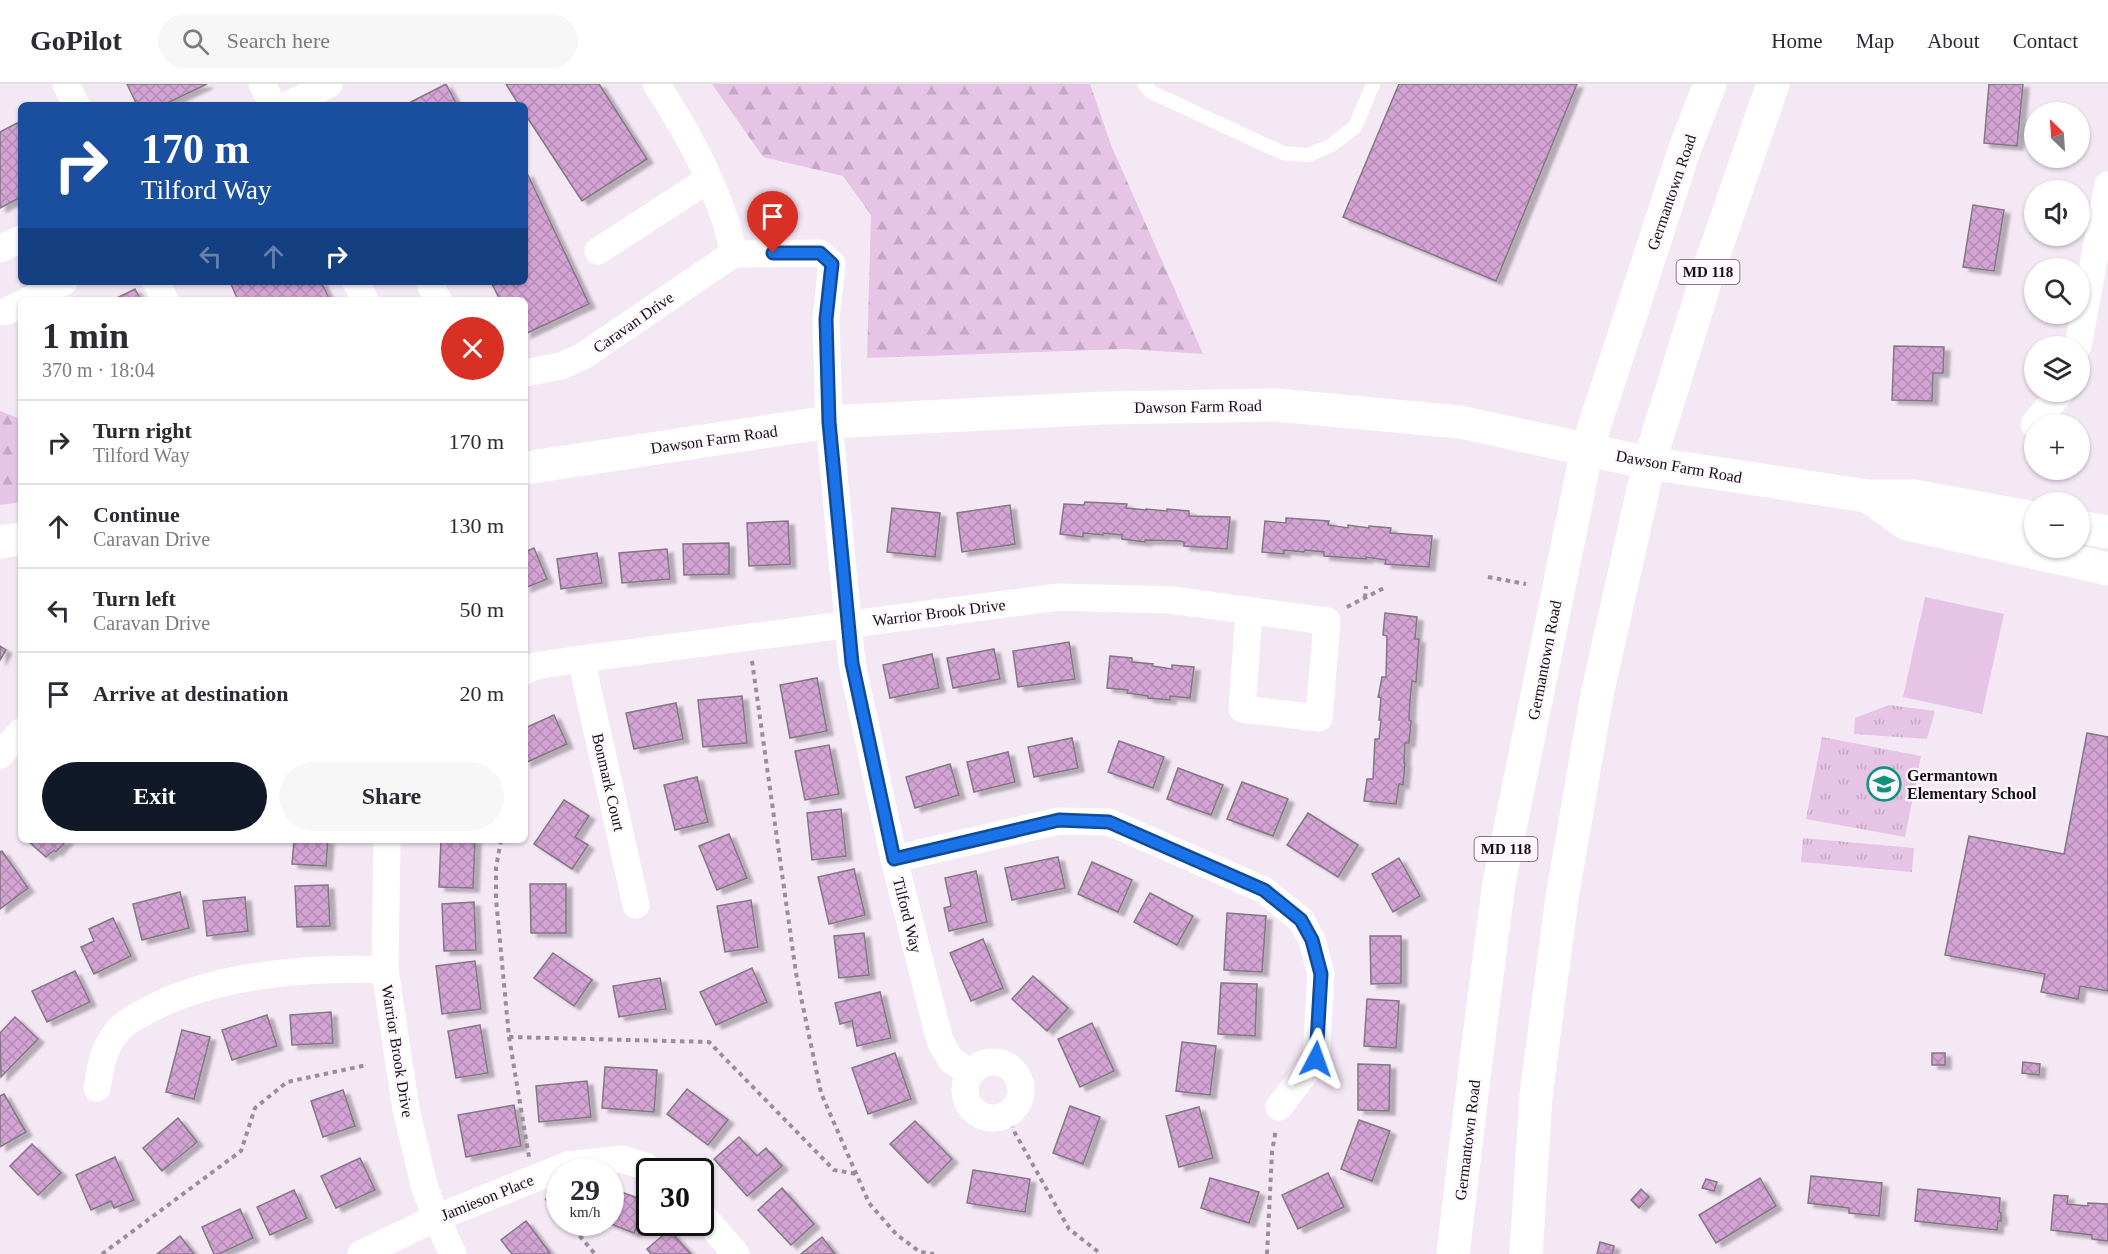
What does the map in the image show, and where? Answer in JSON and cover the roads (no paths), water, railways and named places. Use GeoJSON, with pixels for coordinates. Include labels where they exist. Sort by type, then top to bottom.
{"type":"FeatureCollection","features":[{"type":"Feature","properties":{"kind":"main road","name":"Germantown Road"},"geometry":{"type":"LineString","coordinates":[[1453,1254],[1499,883],[1587,449],[1684,148],[1710,84]]}},
{"type":"Feature","properties":{"kind":"main road","name":"MD 118"},"geometry":{"type":"LineString","coordinates":[[1526,1254],[1536,1096],[1562,898],[1598,695],[1649,463],[1711,263],[1773,84]]}},
{"type":"Feature","properties":{"kind":"main road","name":"Dawson Farm Road"},"geometry":{"type":"LineString","coordinates":[[528,468],[829,422],[1103,408],[1276,405],[1460,422],[1649,463],[1867,496],[1914,495],[2024,516]]}},
{"type":"Feature","properties":{"kind":"main road","name":"Dawson Farm Road"},"geometry":{"type":"LineString","coordinates":[[1867,496],[1907,524],[2108,570]]}},
{"type":"Feature","properties":{"kind":"main road"},"geometry":{"type":"LineString","coordinates":[[2090,529],[2108,532]]}},
{"type":"Feature","properties":{"kind":"main road"},"geometry":{"type":"LineString","coordinates":[[0,542],[18,539]]}},
{"type":"Feature","properties":{"kind":"street"},"geometry":{"type":"LineString","coordinates":[[66,84],[75,102]]}},
{"type":"Feature","properties":{"kind":"street"},"geometry":{"type":"LineString","coordinates":[[262,84],[271,102]]}},
{"type":"Feature","properties":{"kind":"street"},"geometry":{"type":"LineString","coordinates":[[294,102],[329,84]]}},
{"type":"Feature","properties":{"kind":"street"},"geometry":{"type":"LineString","coordinates":[[656,84],[684,126],[709,178],[730,232],[733,254],[820,253],[832,264],[826,319],[829,422]]}},
{"type":"Feature","properties":{"kind":"street"},"geometry":{"type":"LineString","coordinates":[[598,251],[709,178]]}},
{"type":"Feature","properties":{"kind":"street"},"geometry":{"type":"LineString","coordinates":[[2080,336],[2108,184]]}},
{"type":"Feature","properties":{"kind":"street"},"geometry":{"type":"LineString","coordinates":[[0,249],[18,240]]}},
{"type":"Feature","properties":{"kind":"street","name":"Caravan Drive"},"geometry":{"type":"LineString","coordinates":[[528,372],[561,366],[583,356],[733,254]]}},
{"type":"Feature","properties":{"kind":"street"},"geometry":{"type":"LineString","coordinates":[[35,297],[58,285]]}},
{"type":"Feature","properties":{"kind":"street"},"geometry":{"type":"LineString","coordinates":[[2043,414],[2053,402]]}},
{"type":"Feature","properties":{"kind":"street","name":"Tilford Way"},"geometry":{"type":"LineString","coordinates":[[829,422],[852,663],[894,859],[940,1041],[951,1060],[970,1073]]}},
{"type":"Feature","properties":{"kind":"street","name":"Warrior Brook Drive"},"geometry":{"type":"LineString","coordinates":[[528,670],[535,666],[849,623],[1059,597],[1171,600],[1327,621],[1318,718],[1242,709],[1249,611]]}},
{"type":"Feature","properties":{"kind":"street","name":"Bonmark Court"},"geometry":{"type":"LineString","coordinates":[[581,660],[636,905]]}},
{"type":"Feature","properties":{"kind":"street"},"geometry":{"type":"LineString","coordinates":[[0,755],[18,735]]}},
{"type":"Feature","properties":{"kind":"street"},"geometry":{"type":"LineString","coordinates":[[894,859],[1059,820],[1109,822],[1264,890],[1301,920],[1312,940],[1321,974],[1316,1059],[1279,1107]]}},
{"type":"Feature","properties":{"kind":"street","name":"Warrior Brook Drive"},"geometry":{"type":"LineString","coordinates":[[387,843],[385,970],[406,1109],[424,1185],[453,1254]]}},
{"type":"Feature","properties":{"kind":"street"},"geometry":{"type":"LineString","coordinates":[[97,1088],[104,1051],[117,1031],[129,1020],[159,1004],[187,993],[255,976],[353,969],[385,970]]}},
{"type":"Feature","properties":{"kind":"street"},"geometry":{"type":"LineString","coordinates":[[994,1062],[1003,1064],[1017,1074],[1021,1092],[1020,1101],[1015,1109],[998,1118],[979,1115],[972,1109],[964,1091],[970,1073],[977,1067],[994,1062]]}},
{"type":"Feature","properties":{"kind":"street","name":"Jamieson Place"},"geometry":{"type":"LineString","coordinates":[[361,1254],[436,1218],[568,1165],[622,1159],[636,1163]]}},
{"type":"Feature","properties":{"kind":"street"},"geometry":{"type":"LineString","coordinates":[[714,1228],[736,1254]]}},
{"type":"Feature","properties":{"kind":"lane"},"geometry":{"type":"LineString","coordinates":[[1144,84],[1152,92],[1283,153],[1308,155],[1330,146],[1355,127],[1373,84]]}},
{"type":"Feature","properties":{"kind":"place","name":"Germantown Elementary School"},"geometry":{"type":"Point","coordinates":[1884,784]}}]}
